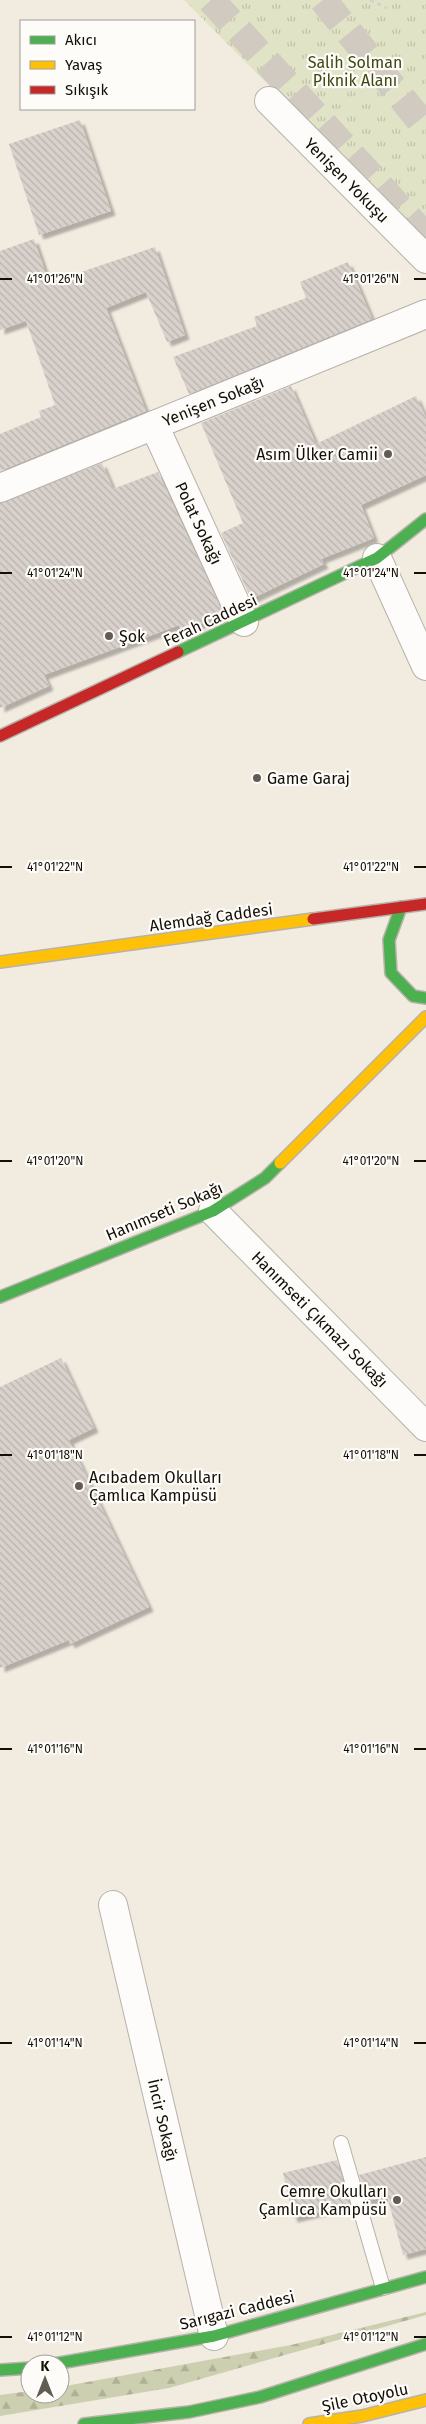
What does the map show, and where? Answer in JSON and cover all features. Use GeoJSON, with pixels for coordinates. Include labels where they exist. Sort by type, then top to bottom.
{"type":"FeatureCollection","features":[{"type":"Feature","properties":{"kind":"main road","name":"Ferah Caddesi"},"geometry":{"type":"LineString","coordinates":[[0,736],[377,558],[426,519]]}},
{"type":"Feature","properties":{"kind":"main road","name":"Alemdağ Caddesi"},"geometry":{"type":"LineString","coordinates":[[0,962],[426,904]]}},
{"type":"Feature","properties":{"kind":"main road"},"geometry":{"type":"LineString","coordinates":[[402,907],[389,940],[391,973],[413,996],[426,998]]}},
{"type":"Feature","properties":{"kind":"main road","name":"Hanımseti Sokağı"},"geometry":{"type":"LineString","coordinates":[[0,1297],[213,1211],[265,1178],[426,1017]]}},
{"type":"Feature","properties":{"kind":"main road","name":"Sarıgazi Caddesi"},"geometry":{"type":"LineString","coordinates":[[70,2361],[214,2336],[426,2277]]}},
{"type":"Feature","properties":{"kind":"main road"},"geometry":{"type":"LineString","coordinates":[[84,2424],[189,2412],[260,2398],[426,2344]]}},
{"type":"Feature","properties":{"kind":"main road"},"geometry":{"type":"LineString","coordinates":[[0,2370],[20,2369]]}},
{"type":"Feature","properties":{"kind":"main road","name":"Şile Otoyolu"},"geometry":{"type":"LineString","coordinates":[[309,2424],[362,2416],[426,2400]]}},
{"type":"Feature","properties":{"kind":"street","name":"Yenişen Yokuşu"},"geometry":{"type":"LineString","coordinates":[[269,101],[426,259]]}},
{"type":"Feature","properties":{"kind":"street","name":"Yenişen Sokağı"},"geometry":{"type":"LineString","coordinates":[[0,488],[426,314]]}},
{"type":"Feature","properties":{"kind":"street","name":"Polat Sokağı"},"geometry":{"type":"LineString","coordinates":[[154,425],[244,622]]}},
{"type":"Feature","properties":{"kind":"street"},"geometry":{"type":"LineString","coordinates":[[377,558],[426,666]]}},
{"type":"Feature","properties":{"kind":"street","name":"Hanımseti Çıkmazı Sokağı"},"geometry":{"type":"LineString","coordinates":[[213,1211],[426,1427]]}},
{"type":"Feature","properties":{"kind":"street","name":"İncir Sokağı"},"geometry":{"type":"LineString","coordinates":[[113,1905],[214,2336]]}},
{"type":"Feature","properties":{"kind":"lane"},"geometry":{"type":"LineString","coordinates":[[340,2143],[383,2288]]}},
{"type":"Feature","properties":{"kind":"path"},"geometry":{"type":"LineString","coordinates":[[370,0],[387,8]]}},
{"type":"Feature","properties":{"kind":"green space","name":"Salih Solman Piknik Alanı"},"geometry":{"type":"Polygon","coordinates":[[[184,0],[426,0],[426,244],[184,0]]]}},
{"type":"Feature","properties":{"kind":"green space"},"geometry":{"type":"Polygon","coordinates":[[[426,2312],[426,2315],[169,2388],[0,2416],[0,2395],[20,2392],[20,2404],[70,2404],[70,2385],[291,2345],[426,2312]]]}},
{"type":"Feature","properties":{"kind":"building"},"geometry":{"type":"Polygon","coordinates":[[[80,120],[111,211],[39,235],[9,144],[80,120]]]}},
{"type":"Feature","properties":{"kind":"building"},"geometry":{"type":"Polygon","coordinates":[[[34,239],[49,283],[155,247],[185,335],[167,342],[146,292],[106,308],[146,411],[0,471],[0,434],[41,417],[39,411],[55,405],[26,321],[0,330],[0,251],[34,239]]]}},
{"type":"Feature","properties":{"kind":"building"},"geometry":{"type":"Polygon","coordinates":[[[348,262],[372,319],[189,394],[173,357],[257,326],[254,317],[306,298],[300,282],[348,262]]]}},
{"type":"Feature","properties":{"kind":"building"},"geometry":{"type":"Polygon","coordinates":[[[291,386],[316,444],[416,396],[426,418],[426,475],[361,505],[374,538],[321,559],[324,564],[251,599],[221,533],[243,523],[201,423],[291,386]]]}},
{"type":"Feature","properties":{"kind":"building"},"geometry":{"type":"Polygon","coordinates":[[[102,463],[113,489],[158,472],[223,613],[182,633],[179,625],[44,675],[49,686],[0,708],[0,503],[102,463]]]}},
{"type":"Feature","properties":{"kind":"building"},"geometry":{"type":"Polygon","coordinates":[[[61,1358],[94,1428],[69,1440],[149,1607],[70,1644],[69,1640],[0,1668],[0,1387],[61,1358]]]}},
{"type":"Feature","properties":{"kind":"building"},"geometry":{"type":"Polygon","coordinates":[[[426,2157],[426,2249],[403,2255],[387,2196],[367,2201],[359,2175],[426,2157]]]}},
{"type":"Feature","properties":{"kind":"building"},"geometry":{"type":"Polygon","coordinates":[[[337,2160],[350,2205],[293,2218],[283,2173],[337,2160]]]}},
{"type":"Feature","properties":{"kind":"tunnel"},"geometry":{"type":"LineString","coordinates":[[211,0],[426,237]]}},
{"type":"Feature","properties":{"kind":"tunnel"},"geometry":{"type":"LineString","coordinates":[[323,0],[426,128]]}},
{"type":"Feature","properties":{"kind":"traffic: fast"},"geometry":{"type":"LineString","coordinates":[[178,652],[377,558],[426,519]]}},
{"type":"Feature","properties":{"kind":"traffic: fast"},"geometry":{"type":"LineString","coordinates":[[401,907],[389,940],[391,973],[413,996],[426,998]]}},
{"type":"Feature","properties":{"kind":"traffic: fast"},"geometry":{"type":"LineString","coordinates":[[0,1297],[213,1211],[265,1178],[280,1163]]}},
{"type":"Feature","properties":{"kind":"traffic: fast"},"geometry":{"type":"LineString","coordinates":[[70,2361],[214,2336],[426,2277]]}},
{"type":"Feature","properties":{"kind":"traffic: fast"},"geometry":{"type":"LineString","coordinates":[[84,2424],[189,2412],[260,2397],[426,2344]]}},
{"type":"Feature","properties":{"kind":"traffic: fast"},"geometry":{"type":"LineString","coordinates":[[0,2370],[20,2369]]}},
{"type":"Feature","properties":{"kind":"traffic: slow"},"geometry":{"type":"LineString","coordinates":[[0,962],[313,919]]}},
{"type":"Feature","properties":{"kind":"traffic: slow"},"geometry":{"type":"LineString","coordinates":[[280,1163],[426,1017]]}},
{"type":"Feature","properties":{"kind":"traffic: slow"},"geometry":{"type":"LineString","coordinates":[[309,2424],[362,2416],[426,2400]]}},
{"type":"Feature","properties":{"kind":"traffic: jam"},"geometry":{"type":"LineString","coordinates":[[0,736],[178,652]]}},
{"type":"Feature","properties":{"kind":"traffic: jam"},"geometry":{"type":"LineString","coordinates":[[313,919],[426,904]]}},
{"type":"Feature","properties":{"kind":"place","name":"Asım Ülker Camii"},"geometry":{"type":"Point","coordinates":[388,454]}},
{"type":"Feature","properties":{"kind":"place","name":"Şok"},"geometry":{"type":"Point","coordinates":[109,636]}},
{"type":"Feature","properties":{"kind":"place","name":"Game Garaj"},"geometry":{"type":"Point","coordinates":[257,778]}},
{"type":"Feature","properties":{"kind":"place","name":"Acıbadem Okulları Çamlıca Kampüsü"},"geometry":{"type":"Point","coordinates":[79,1486]}},
{"type":"Feature","properties":{"kind":"place","name":"Cemre Okulları Çamlıca Kampüsü"},"geometry":{"type":"Point","coordinates":[397,2200]}}]}
